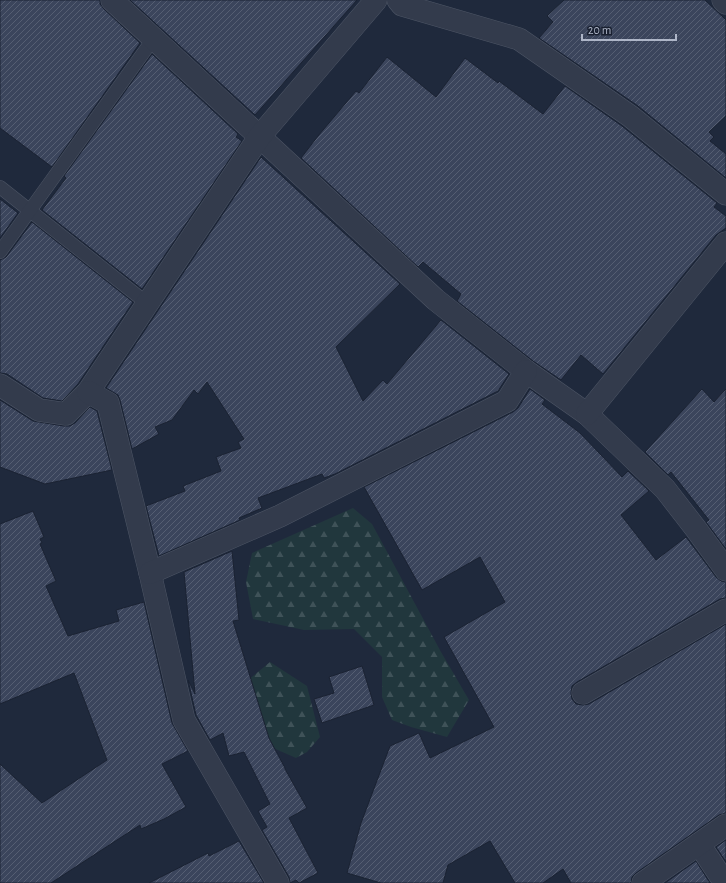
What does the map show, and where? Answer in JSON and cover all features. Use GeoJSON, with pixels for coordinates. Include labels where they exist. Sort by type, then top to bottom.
{"type":"FeatureCollection","features":[{"type":"Feature","properties":{"kind":"street"},"geometry":{"type":"LineString","coordinates":[[112,0],[436,300],[526,371],[587,414],[665,489],[726,570]]}},
{"type":"Feature","properties":{"kind":"street"},"geometry":{"type":"LineString","coordinates":[[0,385],[39,410],[66,414],[88,392],[260,136],[376,0]]}},
{"type":"Feature","properties":{"kind":"street"},"geometry":{"type":"LineString","coordinates":[[398,0],[402,5],[519,39],[630,116],[726,194]]}},
{"type":"Feature","properties":{"kind":"street"},"geometry":{"type":"LineString","coordinates":[[723,0],[726,3]]}},
{"type":"Feature","properties":{"kind":"street"},"geometry":{"type":"LineString","coordinates":[[587,414],[726,243]]}},
{"type":"Feature","properties":{"kind":"street"},"geometry":{"type":"LineString","coordinates":[[150,573],[280,516],[507,401],[526,371]]}},
{"type":"Feature","properties":{"kind":"street"},"geometry":{"type":"LineString","coordinates":[[88,392],[108,404],[150,573],[184,720],[278,883]]}},
{"type":"Feature","properties":{"kind":"street"},"geometry":{"type":"LineString","coordinates":[[583,693],[726,610]]}},
{"type":"Feature","properties":{"kind":"street"},"geometry":{"type":"LineString","coordinates":[[643,883],[726,825]]}},
{"type":"Feature","properties":{"kind":"street"},"geometry":{"type":"LineString","coordinates":[[699,844],[725,883]]}},
{"type":"Feature","properties":{"kind":"lane"},"geometry":{"type":"LineString","coordinates":[[0,252],[154,38]]}},
{"type":"Feature","properties":{"kind":"lane"},"geometry":{"type":"LineString","coordinates":[[0,187],[148,304]]}},
{"type":"Feature","properties":{"kind":"green space"},"geometry":{"type":"Polygon","coordinates":[[[353,508],[372,524],[441,652],[469,700],[447,737],[392,720],[382,697],[382,657],[354,629],[304,630],[253,619],[246,582],[252,553],[353,508]]]}},
{"type":"Feature","properties":{"kind":"green space"},"geometry":{"type":"Polygon","coordinates":[[[270,662],[307,686],[320,737],[307,752],[296,758],[253,739],[241,686],[270,662]]]}},
{"type":"Feature","properties":{"kind":"building"},"geometry":{"type":"Polygon","coordinates":[[[0,0],[100,0],[100,4],[104,9],[140,43],[52,167],[0,128],[0,0]]]}},
{"type":"Feature","properties":{"kind":"building"},"geometry":{"type":"Polygon","coordinates":[[[130,0],[357,0],[255,115],[130,0]]]}},
{"type":"Feature","properties":{"kind":"building"},"geometry":{"type":"Polygon","coordinates":[[[564,0],[705,0],[726,20],[726,116],[709,132],[714,137],[710,141],[726,154],[726,178],[638,106],[539,38],[553,22],[547,16],[564,0]]]}},
{"type":"Feature","properties":{"kind":"building"},"geometry":{"type":"Polygon","coordinates":[[[152,54],[238,134],[236,137],[242,141],[142,289],[42,210],[66,178],[64,176],[152,54]]]}},
{"type":"Feature","properties":{"kind":"building"},"geometry":{"type":"Polygon","coordinates":[[[387,57],[436,97],[465,58],[543,114],[565,86],[622,126],[717,203],[714,207],[726,216],[726,228],[716,235],[603,374],[581,355],[561,380],[533,361],[457,301],[461,294],[423,262],[418,267],[301,158],[356,91],[359,93],[387,57]]]}},
{"type":"Feature","properties":{"kind":"building"},"geometry":{"type":"Polygon","coordinates":[[[261,157],[400,284],[336,347],[363,401],[383,380],[387,384],[441,320],[509,374],[498,391],[335,474],[324,478],[322,474],[258,498],[262,508],[239,518],[240,520],[159,556],[146,506],[185,491],[183,486],[221,471],[216,457],[241,448],[238,442],[244,439],[207,382],[198,394],[194,390],[172,420],[155,427],[159,434],[132,449],[118,395],[106,388],[261,157]]]}},
{"type":"Feature","properties":{"kind":"building"},"geometry":{"type":"Polygon","coordinates":[[[0,199],[18,213],[0,238],[0,199]]]}},
{"type":"Feature","properties":{"kind":"building"},"geometry":{"type":"Polygon","coordinates":[[[32,222],[133,302],[78,384],[62,401],[43,398],[7,374],[0,373],[0,260],[6,257],[32,222]]]}},
{"type":"Feature","properties":{"kind":"building"},"geometry":{"type":"Polygon","coordinates":[[[530,389],[545,400],[542,404],[580,433],[622,477],[628,471],[649,491],[621,515],[656,560],[686,537],[716,577],[721,581],[726,582],[726,598],[720,599],[577,682],[572,686],[571,693],[572,699],[576,704],[589,704],[726,624],[726,813],[719,815],[636,873],[632,877],[631,883],[571,883],[563,869],[543,883],[515,883],[490,841],[448,865],[443,883],[381,883],[347,873],[361,823],[390,746],[419,733],[430,758],[494,727],[444,637],[505,602],[480,557],[422,590],[364,487],[513,412],[518,408],[530,389]]]}},
{"type":"Feature","properties":{"kind":"building"},"geometry":{"type":"Polygon","coordinates":[[[702,389],[714,402],[726,389],[726,549],[706,522],[709,520],[671,472],[668,475],[645,452],[702,389]]]}},
{"type":"Feature","properties":{"kind":"building"},"geometry":{"type":"Polygon","coordinates":[[[0,400],[33,421],[64,426],[70,426],[75,423],[90,407],[97,411],[112,470],[45,484],[0,467],[0,400]]]}},
{"type":"Feature","properties":{"kind":"building"},"geometry":{"type":"Polygon","coordinates":[[[33,511],[44,537],[40,539],[42,543],[40,544],[56,581],[46,586],[68,636],[119,621],[116,610],[144,602],[172,723],[188,751],[162,764],[186,807],[141,829],[140,825],[51,883],[0,883],[0,764],[42,803],[107,760],[74,673],[0,704],[0,524],[33,511]]]}},
{"type":"Feature","properties":{"kind":"building"},"geometry":{"type":"Polygon","coordinates":[[[232,551],[239,620],[233,621],[269,738],[307,808],[289,818],[318,873],[299,883],[296,880],[290,883],[289,877],[262,830],[267,827],[258,811],[270,804],[244,752],[229,756],[223,733],[210,740],[196,715],[188,680],[195,694],[184,572],[232,551]]]}},
{"type":"Feature","properties":{"kind":"building"},"geometry":{"type":"Polygon","coordinates":[[[362,666],[374,705],[322,723],[314,699],[334,693],[329,677],[362,666]]]}},
{"type":"Feature","properties":{"kind":"building"},"geometry":{"type":"Polygon","coordinates":[[[726,840],[726,862],[716,847],[726,840]]]}},
{"type":"Feature","properties":{"kind":"building"},"geometry":{"type":"Polygon","coordinates":[[[239,841],[264,883],[149,883],[208,853],[209,856],[239,841]]]}},
{"type":"Feature","properties":{"kind":"building"},"geometry":{"type":"Polygon","coordinates":[[[696,861],[710,883],[665,883],[696,861]]]}}]}
